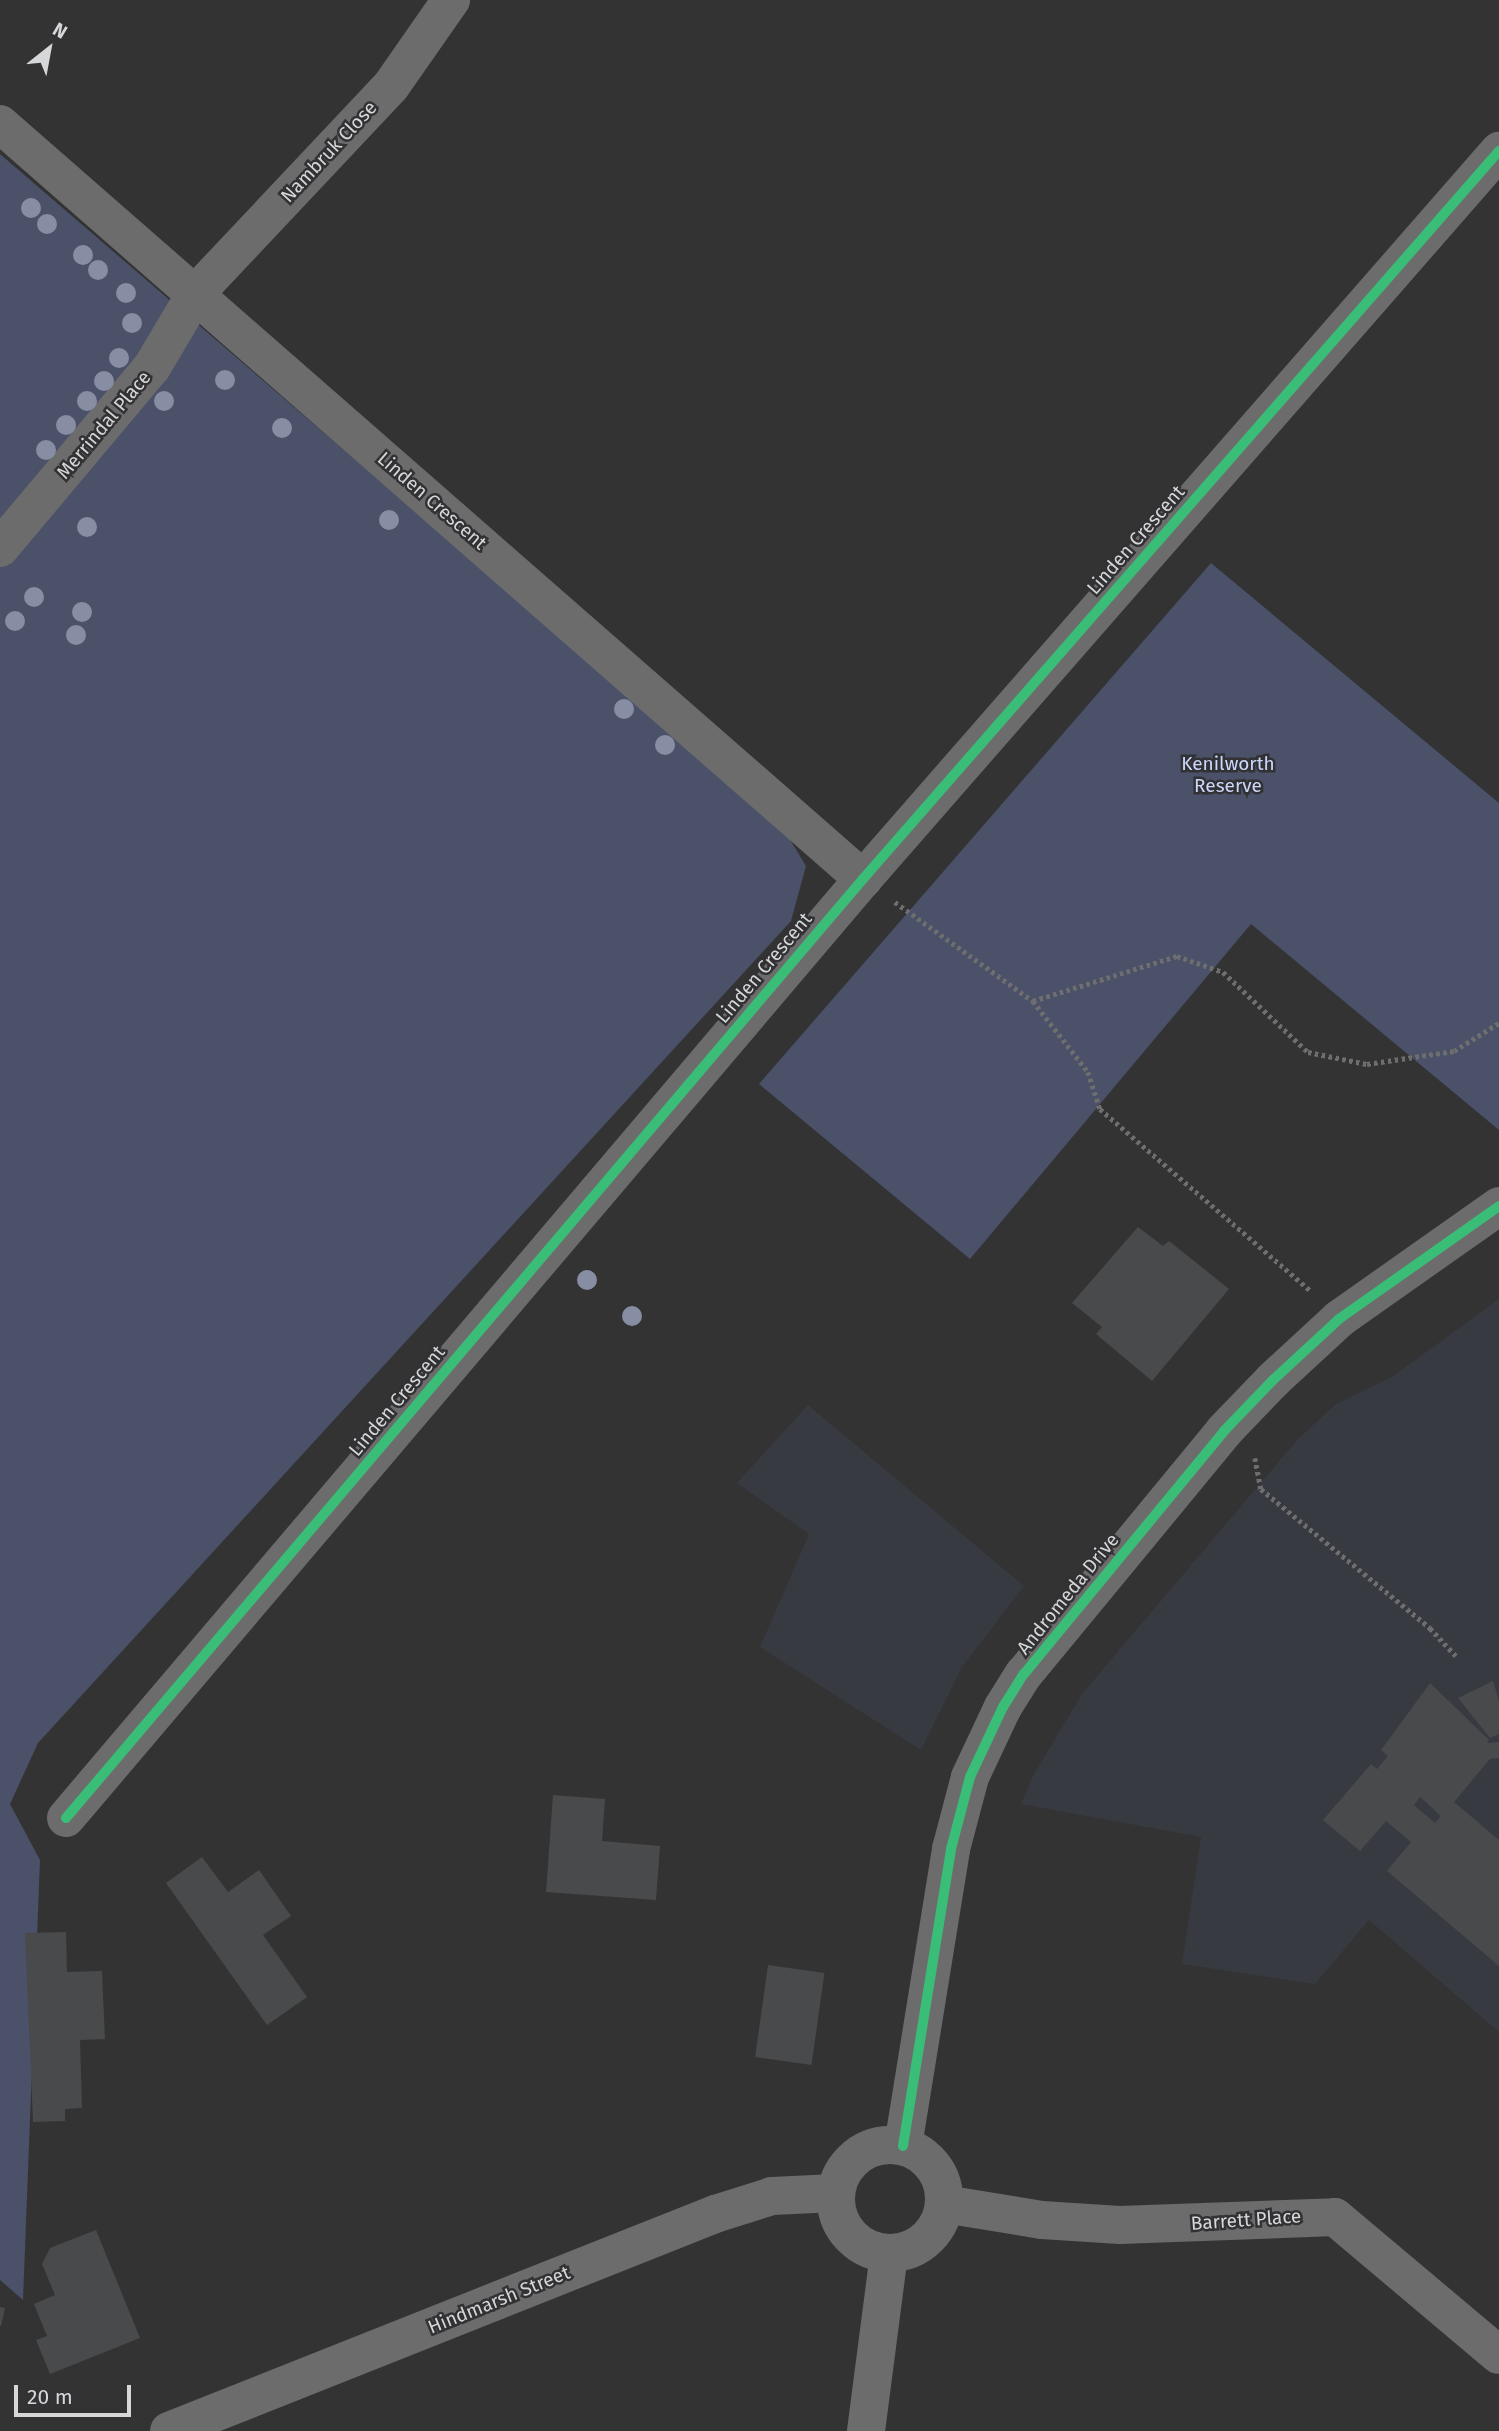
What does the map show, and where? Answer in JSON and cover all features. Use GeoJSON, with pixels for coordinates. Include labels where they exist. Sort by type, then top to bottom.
{"type":"FeatureCollection","features":[{"type":"Feature","properties":{"kind":"street","name":"Nambruk Close"},"geometry":{"type":"LineString","coordinates":[[196,293],[391,86],[451,0]]}},
{"type":"Feature","properties":{"kind":"street","name":"Linden Crescent"},"geometry":{"type":"LineString","coordinates":[[0,124],[863,879]]}},
{"type":"Feature","properties":{"kind":"street","name":"Linden Crescent"},"geometry":{"type":"LineString","coordinates":[[66,1818],[863,879],[1499,151]]}},
{"type":"Feature","properties":{"kind":"street","name":"Merrindal Place"},"geometry":{"type":"LineString","coordinates":[[0,548],[152,367],[196,293]]}},
{"type":"Feature","properties":{"kind":"street","name":"Andromeda Drive"},"geometry":{"type":"LineString","coordinates":[[903,2146],[951,1849],[983,1744],[1024,1674],[1224,1431],[1339,1319],[1499,1206]]}},
{"type":"Feature","properties":{"kind":"street"},"geometry":{"type":"LineString","coordinates":[[884,2144],[903,2146],[929,2161],[944,2189],[944,2204],[932,2233],[920,2245],[889,2253],[872,2250],[843,2228],[835,2193],[851,2160],[884,2144]]}},
{"type":"Feature","properties":{"kind":"street","name":"Hindmarsh Street"},"geometry":{"type":"LineString","coordinates":[[169,2431],[715,2214],[772,2196],[835,2193]]}},
{"type":"Feature","properties":{"kind":"street","name":"Barrett Place"},"geometry":{"type":"LineString","coordinates":[[944,2204],[1093,2224],[1170,2226],[1335,2217],[1499,2355]]}},
{"type":"Feature","properties":{"kind":"street"},"geometry":{"type":"LineString","coordinates":[[866,2431],[889,2253]]}},
{"type":"Feature","properties":{"kind":"path"},"geometry":{"type":"LineString","coordinates":[[863,879],[1033,1001],[1088,1072],[1100,1110],[1339,1319]]}},
{"type":"Feature","properties":{"kind":"path"},"geometry":{"type":"LineString","coordinates":[[1033,1001],[1177,956],[1223,972],[1308,1052],[1367,1064],[1454,1051],[1499,1023]]}},
{"type":"Feature","properties":{"kind":"path"},"geometry":{"type":"LineString","coordinates":[[1255,1458],[1261,1489],[1430,1628],[1456,1656]]}},
{"type":"Feature","properties":{"kind":"shaded area"},"geometry":{"type":"Polygon","coordinates":[[[1499,1299],[1499,2032],[1369,1920],[1315,1984],[1182,1964],[1201,1837],[1021,1804],[1034,1774],[1082,1694],[1297,1440],[1336,1404],[1392,1377],[1499,1299]]]}},
{"type":"Feature","properties":{"kind":"shaded area"},"geometry":{"type":"Polygon","coordinates":[[[808,1405],[1024,1586],[962,1667],[921,1750],[760,1647],[809,1534],[737,1483],[808,1405]]]}},
{"type":"Feature","properties":{"kind":"green space"},"geometry":{"type":"Polygon","coordinates":[[[0,154],[783,828],[806,866],[791,921],[38,1743],[10,1804],[40,1860],[23,2300],[0,2280],[0,154]]]}},
{"type":"Feature","properties":{"kind":"green space","name":"Kenilworth Reserve"},"geometry":{"type":"Polygon","coordinates":[[[1211,563],[1499,803],[1499,1130],[1251,924],[970,1259],[759,1084],[1211,563]]]}},
{"type":"Feature","properties":{"kind":"building"},"geometry":{"type":"Polygon","coordinates":[[[1138,1227],[1163,1246],[1169,1241],[1229,1289],[1152,1381],[1096,1334],[1102,1327],[1072,1303],[1138,1227]]]}},
{"type":"Feature","properties":{"kind":"building"},"geometry":{"type":"Polygon","coordinates":[[[1493,1681],[1499,1701],[1499,1734],[1490,1738],[1458,1698],[1493,1681]]]}},
{"type":"Feature","properties":{"kind":"building"},"geometry":{"type":"Polygon","coordinates":[[[1430,1683],[1489,1740],[1487,1743],[1499,1742],[1499,1758],[1490,1759],[1454,1802],[1499,1840],[1499,1966],[1387,1871],[1411,1842],[1386,1821],[1360,1851],[1323,1820],[1371,1764],[1377,1769],[1388,1756],[1381,1750],[1430,1683]],[[1420,1797],[1414,1805],[1435,1823],[1441,1816],[1420,1797]]]}},
{"type":"Feature","properties":{"kind":"building"},"geometry":{"type":"Polygon","coordinates":[[[553,1795],[605,1799],[602,1841],[660,1846],[656,1900],[546,1892],[553,1795]]]}},
{"type":"Feature","properties":{"kind":"building"},"geometry":{"type":"Polygon","coordinates":[[[202,1857],[228,1892],[259,1870],[291,1916],[263,1935],[307,1997],[267,2025],[166,1883],[202,1857]]]}},
{"type":"Feature","properties":{"kind":"building"},"geometry":{"type":"Polygon","coordinates":[[[66,1932],[67,1972],[102,1971],[105,2039],[80,2040],[82,2108],[65,2109],[65,2121],[33,2122],[25,1933],[66,1932]]]}},
{"type":"Feature","properties":{"kind":"building"},"geometry":{"type":"Polygon","coordinates":[[[768,1965],[824,1973],[812,2065],[755,2057],[768,1965]]]}},
{"type":"Feature","properties":{"kind":"building"},"geometry":{"type":"Polygon","coordinates":[[[96,2230],[140,2338],[50,2374],[36,2340],[47,2336],[34,2304],[55,2295],[42,2264],[50,2248],[96,2230]]]}},
{"type":"Feature","properties":{"kind":"building"},"geometry":{"type":"Polygon","coordinates":[[[0,2307],[5,2308],[1,2326],[0,2326],[0,2307]]]}},
{"type":"Feature","properties":{"kind":"cycle path"},"geometry":{"type":"LineString","coordinates":[[66,1818],[863,879],[1499,151]]}},
{"type":"Feature","properties":{"kind":"cycle path"},"geometry":{"type":"LineString","coordinates":[[903,2146],[951,1849],[970,1777],[1003,1707],[1024,1674],[1224,1431],[1273,1380],[1339,1319],[1499,1206]]}}]}
